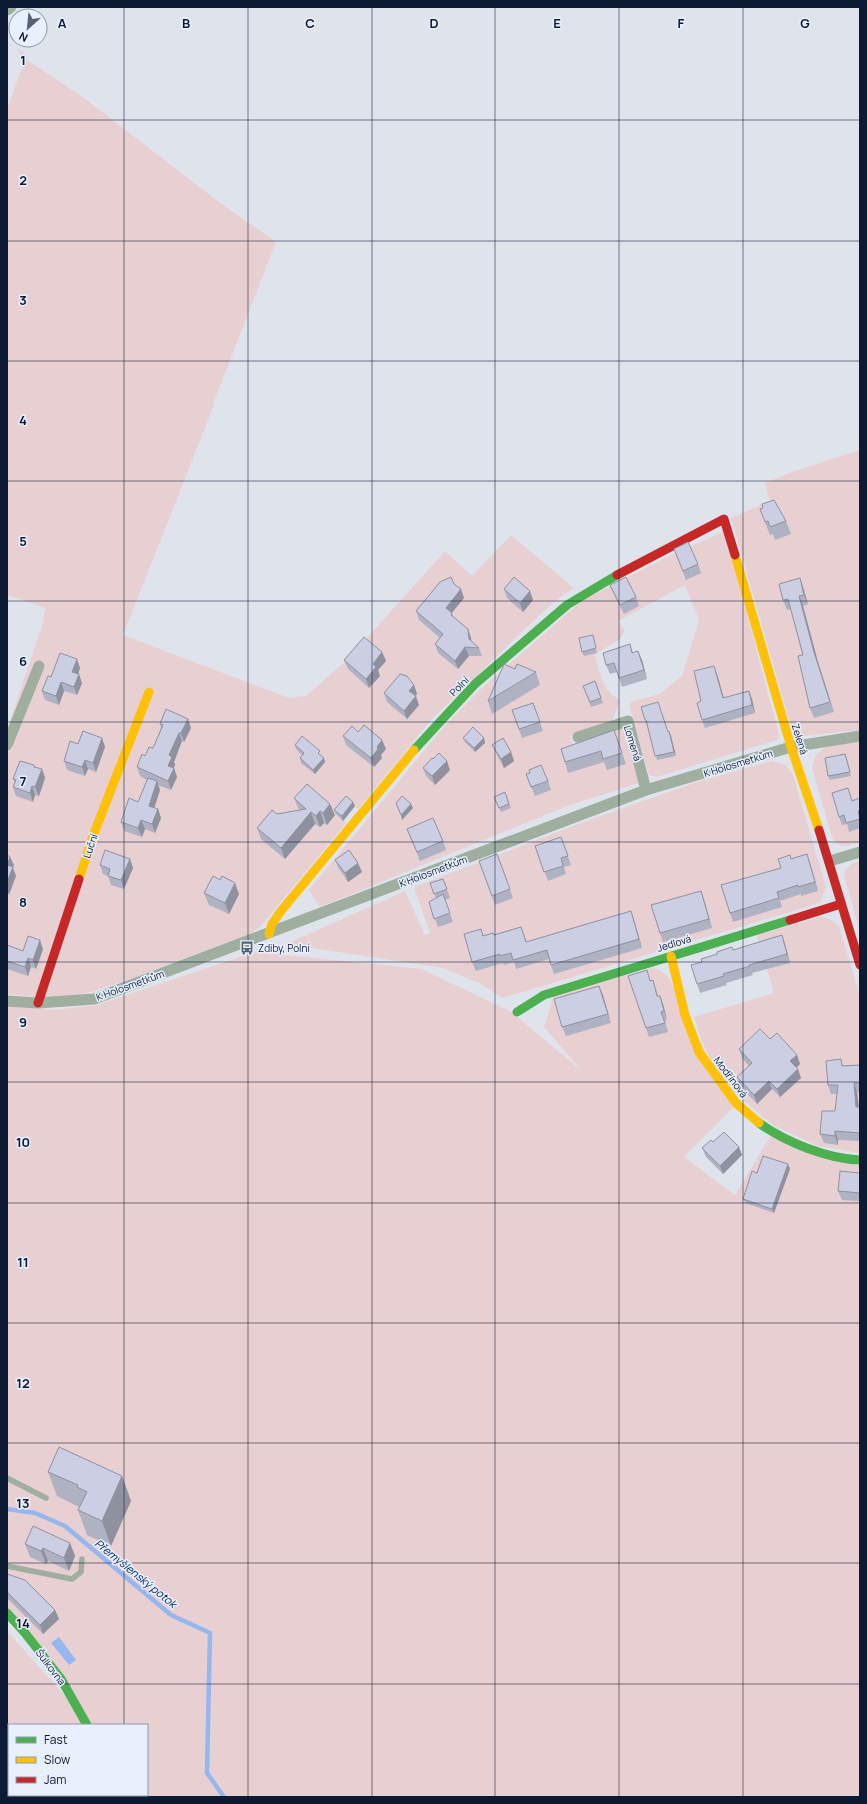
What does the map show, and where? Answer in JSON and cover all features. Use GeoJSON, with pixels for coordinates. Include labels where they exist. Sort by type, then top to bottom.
{"type":"FeatureCollection","features":[{"type":"Feature","properties":{"kind":"street"},"geometry":{"type":"LineString","coordinates":[[7,10],[11,7]]}},
{"type":"Feature","properties":{"kind":"street","name":"Zelená"},"geometry":{"type":"LineString","coordinates":[[724,519],[791,747],[830,861],[860,965]]}},
{"type":"Feature","properties":{"kind":"street","name":"Polní"},"geometry":{"type":"LineString","coordinates":[[269,934],[272,924],[281,911],[419,744],[475,684],[567,605],[605,581],[724,519]]}},
{"type":"Feature","properties":{"kind":"street"},"geometry":{"type":"LineString","coordinates":[[7,746],[38,666]]}},
{"type":"Feature","properties":{"kind":"street","name":"Luční"},"geometry":{"type":"LineString","coordinates":[[38,1003],[93,836],[149,692]]}},
{"type":"Feature","properties":{"kind":"street","name":"Lomená"},"geometry":{"type":"LineString","coordinates":[[578,737],[628,721],[646,790]]}},
{"type":"Feature","properties":{"kind":"street","name":"K Holosmetkům"},"geometry":{"type":"LineString","coordinates":[[7,1001],[38,1003],[98,998],[646,790],[791,747],[860,736]]}},
{"type":"Feature","properties":{"kind":"street"},"geometry":{"type":"LineString","coordinates":[[830,861],[860,852]]}},
{"type":"Feature","properties":{"kind":"street","name":"Jedlová"},"geometry":{"type":"LineString","coordinates":[[517,1012],[544,995],[842,904]]}},
{"type":"Feature","properties":{"kind":"street","name":"Modřínová"},"geometry":{"type":"LineString","coordinates":[[671,956],[681,999],[698,1050],[728,1095],[760,1125],[784,1139],[808,1148],[851,1160],[860,1160]]}},
{"type":"Feature","properties":{"kind":"street","name":"Šulkovna"},"geometry":{"type":"LineString","coordinates":[[7,1613],[25,1633],[61,1679],[86,1724]]}},
{"type":"Feature","properties":{"kind":"lane"},"geometry":{"type":"LineString","coordinates":[[7,1478],[46,1498]]}},
{"type":"Feature","properties":{"kind":"lane"},"geometry":{"type":"LineString","coordinates":[[7,1566],[72,1579],[81,1572],[82,1559]]}},
{"type":"Feature","properties":{"kind":"shaded area"},"geometry":{"type":"Polygon","coordinates":[[[17,48],[25,54],[27,60],[84,98],[215,199],[276,242],[213,404],[214,405],[123,635],[289,698],[306,696],[305,697],[349,658],[445,551],[472,576],[511,535],[574,588],[556,600],[530,624],[431,720],[358,809],[348,800],[336,814],[346,823],[260,927],[250,934],[124,981],[84,994],[50,998],[7,994],[7,730],[44,620],[43,618],[46,608],[7,595],[7,109],[24,62],[17,48]]]}},
{"type":"Feature","properties":{"kind":"shaded area"},"geometry":{"type":"Polygon","coordinates":[[[860,450],[860,730],[794,737],[731,518],[770,501],[765,483],[792,472],[860,450]]]}},
{"type":"Feature","properties":{"kind":"shaded area"},"geometry":{"type":"Polygon","coordinates":[[[725,531],[779,735],[777,740],[657,777],[649,775],[629,706],[631,702],[659,694],[682,676],[699,620],[685,585],[618,621],[625,630],[620,639],[594,655],[604,684],[620,701],[611,723],[570,736],[573,744],[622,728],[628,731],[642,782],[567,806],[320,907],[309,890],[437,735],[484,686],[583,600],[671,555],[725,531]]]}},
{"type":"Feature","properties":{"kind":"shaded area"},"geometry":{"type":"Polygon","coordinates":[[[860,742],[860,842],[844,846],[837,844],[832,837],[812,768],[814,759],[823,749],[837,744],[860,742]]]}},
{"type":"Feature","properties":{"kind":"shaded area"},"geometry":{"type":"Polygon","coordinates":[[[772,761],[786,765],[793,775],[826,887],[820,902],[813,905],[502,998],[479,983],[443,968],[286,944],[405,891],[425,935],[430,933],[414,887],[589,820],[697,782],[772,761]]]}},
{"type":"Feature","properties":{"kind":"shaded area"},"geometry":{"type":"Polygon","coordinates":[[[860,861],[860,932],[844,875],[846,869],[850,865],[860,861]]]}},
{"type":"Feature","properties":{"kind":"shaded area"},"geometry":{"type":"Polygon","coordinates":[[[820,917],[831,920],[839,926],[860,996],[860,1153],[818,1146],[773,1125],[738,1096],[711,1060],[701,1039],[694,1017],[774,993],[757,935],[820,917]]]}},
{"type":"Feature","properties":{"kind":"shaded area"},"geometry":{"type":"Polygon","coordinates":[[[255,952],[421,969],[510,1011],[582,1071],[544,1027],[554,995],[653,968],[663,972],[670,980],[733,1108],[684,1157],[735,1195],[770,1137],[860,1166],[860,1797],[7,1797],[7,1631],[90,1724],[8,1724],[8,1796],[148,1796],[148,1724],[92,1724],[7,1607],[7,1006],[54,1010],[97,1005],[255,952]]]}},
{"type":"Feature","properties":{"kind":"water"},"geometry":{"type":"Polygon","coordinates":[[[59,1637],[76,1660],[69,1665],[51,1643],[59,1637]]]}},
{"type":"Feature","properties":{"kind":"building"},"geometry":{"type":"Polygon","coordinates":[[[774,500],[786,521],[770,527],[768,521],[765,522],[760,509],[763,508],[762,504],[774,500]]]}},
{"type":"Feature","properties":{"kind":"building"},"geometry":{"type":"Polygon","coordinates":[[[688,542],[698,564],[683,571],[674,549],[688,542]]]}},
{"type":"Feature","properties":{"kind":"building"},"geometry":{"type":"Polygon","coordinates":[[[451,577],[454,584],[461,589],[446,608],[452,613],[451,615],[468,629],[469,639],[479,648],[465,647],[455,661],[435,644],[443,634],[416,611],[440,582],[451,577]]]}},
{"type":"Feature","properties":{"kind":"building"},"geometry":{"type":"Polygon","coordinates":[[[514,577],[530,591],[520,603],[504,589],[514,577]]]}},
{"type":"Feature","properties":{"kind":"building"},"geometry":{"type":"Polygon","coordinates":[[[626,577],[636,597],[620,605],[610,585],[626,577]]]}},
{"type":"Feature","properties":{"kind":"building"},"geometry":{"type":"Polygon","coordinates":[[[800,578],[804,595],[799,596],[814,652],[830,702],[810,708],[798,656],[803,655],[788,599],[783,600],[779,584],[800,578]]]}},
{"type":"Feature","properties":{"kind":"building"},"geometry":{"type":"Polygon","coordinates":[[[593,635],[596,648],[582,652],[579,638],[593,635]]]}},
{"type":"Feature","properties":{"kind":"building"},"geometry":{"type":"Polygon","coordinates":[[[364,637],[382,652],[373,664],[376,667],[366,679],[344,660],[364,637]]]}},
{"type":"Feature","properties":{"kind":"building"},"geometry":{"type":"Polygon","coordinates":[[[630,644],[632,653],[638,651],[644,670],[619,678],[614,663],[606,665],[603,653],[630,644]]]}},
{"type":"Feature","properties":{"kind":"building"},"geometry":{"type":"Polygon","coordinates":[[[60,653],[77,659],[72,672],[79,674],[74,687],[61,682],[56,696],[42,691],[48,676],[51,677],[60,653]]]}},
{"type":"Feature","properties":{"kind":"building"},"geometry":{"type":"Polygon","coordinates":[[[504,664],[515,669],[517,664],[536,672],[488,701],[504,664]]]}},
{"type":"Feature","properties":{"kind":"building"},"geometry":{"type":"Polygon","coordinates":[[[714,666],[723,698],[749,691],[752,705],[702,720],[697,703],[701,701],[694,671],[714,666]]]}},
{"type":"Feature","properties":{"kind":"building"},"geometry":{"type":"Polygon","coordinates":[[[400,674],[407,676],[414,685],[409,691],[416,696],[404,711],[384,693],[400,674]]]}},
{"type":"Feature","properties":{"kind":"building"},"geometry":{"type":"Polygon","coordinates":[[[595,681],[601,698],[590,702],[583,686],[595,681]]]}},
{"type":"Feature","properties":{"kind":"building"},"geometry":{"type":"Polygon","coordinates":[[[658,702],[668,732],[669,731],[674,752],[655,756],[646,720],[641,707],[658,702]]]}},
{"type":"Feature","properties":{"kind":"building"},"geometry":{"type":"Polygon","coordinates":[[[533,703],[540,722],[519,729],[512,710],[533,703]]]}},
{"type":"Feature","properties":{"kind":"building"},"geometry":{"type":"Polygon","coordinates":[[[166,709],[188,719],[181,733],[179,733],[169,755],[172,757],[168,766],[174,768],[168,781],[137,767],[142,754],[145,756],[149,747],[153,748],[163,725],[160,724],[166,709]]]}},
{"type":"Feature","properties":{"kind":"building"},"geometry":{"type":"Polygon","coordinates":[[[364,725],[382,740],[377,747],[378,749],[371,758],[343,736],[352,726],[358,732],[364,725]]]}},
{"type":"Feature","properties":{"kind":"building"},"geometry":{"type":"Polygon","coordinates":[[[473,727],[484,738],[474,748],[463,738],[473,727]]]}},
{"type":"Feature","properties":{"kind":"building"},"geometry":{"type":"Polygon","coordinates":[[[614,730],[622,753],[603,759],[601,751],[565,762],[561,749],[614,730]]]}},
{"type":"Feature","properties":{"kind":"building"},"geometry":{"type":"Polygon","coordinates":[[[83,731],[102,738],[93,763],[85,760],[82,767],[64,761],[70,741],[78,744],[83,731]]]}},
{"type":"Feature","properties":{"kind":"building"},"geometry":{"type":"Polygon","coordinates":[[[302,736],[320,751],[318,753],[324,758],[313,770],[300,758],[304,753],[295,745],[302,736]]]}},
{"type":"Feature","properties":{"kind":"building"},"geometry":{"type":"Polygon","coordinates":[[[503,738],[511,752],[501,759],[492,745],[503,738]]]}},
{"type":"Feature","properties":{"kind":"building"},"geometry":{"type":"Polygon","coordinates":[[[439,753],[447,761],[432,776],[423,768],[439,753]]]}},
{"type":"Feature","properties":{"kind":"building"},"geometry":{"type":"Polygon","coordinates":[[[845,754],[850,772],[828,776],[825,758],[845,754]]]}},
{"type":"Feature","properties":{"kind":"building"},"geometry":{"type":"Polygon","coordinates":[[[20,761],[42,769],[35,787],[32,786],[30,793],[13,787],[16,780],[13,779],[20,761]]]}},
{"type":"Feature","properties":{"kind":"building"},"geometry":{"type":"Polygon","coordinates":[[[541,765],[548,781],[531,787],[526,774],[530,773],[529,770],[541,765]]]}},
{"type":"Feature","properties":{"kind":"building"},"geometry":{"type":"Polygon","coordinates":[[[148,778],[157,781],[149,806],[158,809],[152,824],[141,820],[138,828],[121,822],[129,798],[138,802],[148,778]]]}},
{"type":"Feature","properties":{"kind":"building"},"geometry":{"type":"Polygon","coordinates":[[[307,784],[330,804],[323,813],[320,811],[316,816],[311,812],[281,848],[257,828],[272,810],[277,814],[306,809],[294,798],[307,784]]]}},
{"type":"Feature","properties":{"kind":"building"},"geometry":{"type":"Polygon","coordinates":[[[848,788],[852,801],[860,798],[860,811],[858,811],[860,819],[846,823],[844,815],[839,817],[832,793],[848,788]]]}},
{"type":"Feature","properties":{"kind":"building"},"geometry":{"type":"Polygon","coordinates":[[[505,792],[509,804],[499,808],[494,797],[505,792]]]}},
{"type":"Feature","properties":{"kind":"building"},"geometry":{"type":"Polygon","coordinates":[[[346,796],[353,802],[342,816],[334,810],[346,796]]]}},
{"type":"Feature","properties":{"kind":"building"},"geometry":{"type":"Polygon","coordinates":[[[402,796],[411,804],[401,815],[396,803],[402,796]]]}},
{"type":"Feature","properties":{"kind":"building"},"geometry":{"type":"Polygon","coordinates":[[[433,818],[443,841],[417,852],[407,829],[433,818]]]}},
{"type":"Feature","properties":{"kind":"building"},"geometry":{"type":"Polygon","coordinates":[[[561,837],[568,856],[561,858],[563,866],[544,872],[535,846],[561,837]]]}},
{"type":"Feature","properties":{"kind":"building"},"geometry":{"type":"Polygon","coordinates":[[[105,850],[130,859],[121,880],[108,876],[110,869],[100,865],[105,850]]]}},
{"type":"Feature","properties":{"kind":"building"},"geometry":{"type":"Polygon","coordinates":[[[349,850],[358,863],[345,873],[335,860],[349,850]]]}},
{"type":"Feature","properties":{"kind":"building"},"geometry":{"type":"Polygon","coordinates":[[[497,854],[510,889],[492,896],[479,861],[497,854]]]}},
{"type":"Feature","properties":{"kind":"building"},"geometry":{"type":"Polygon","coordinates":[[[807,854],[815,882],[798,887],[798,885],[777,892],[779,898],[730,913],[721,885],[781,868],[778,859],[790,855],[791,859],[807,854]]]}},
{"type":"Feature","properties":{"kind":"building"},"geometry":{"type":"Polygon","coordinates":[[[7,855],[10,857],[7,865],[7,855]]]}},
{"type":"Feature","properties":{"kind":"building"},"geometry":{"type":"Polygon","coordinates":[[[7,865],[13,867],[7,882],[7,865]]]}},
{"type":"Feature","properties":{"kind":"building"},"geometry":{"type":"Polygon","coordinates":[[[213,876],[220,880],[222,876],[235,883],[225,903],[204,893],[213,876]]]}},
{"type":"Feature","properties":{"kind":"building"},"geometry":{"type":"Polygon","coordinates":[[[443,879],[447,889],[434,894],[430,883],[443,879]]]}},
{"type":"Feature","properties":{"kind":"building"},"geometry":{"type":"Polygon","coordinates":[[[701,891],[709,919],[660,933],[651,905],[701,891]]]}},
{"type":"Feature","properties":{"kind":"building"},"geometry":{"type":"Polygon","coordinates":[[[443,894],[450,913],[434,919],[429,902],[443,894]]]}},
{"type":"Feature","properties":{"kind":"building"},"geometry":{"type":"Polygon","coordinates":[[[631,911],[639,939],[551,965],[547,950],[513,960],[511,953],[500,956],[500,954],[472,962],[464,934],[481,929],[483,936],[493,933],[494,935],[521,927],[526,942],[631,911]]]}},
{"type":"Feature","properties":{"kind":"building"},"geometry":{"type":"Polygon","coordinates":[[[782,935],[787,954],[749,965],[750,966],[723,974],[724,976],[697,984],[691,965],[702,962],[701,959],[732,947],[733,950],[782,935]]]}},
{"type":"Feature","properties":{"kind":"building"},"geometry":{"type":"Polygon","coordinates":[[[28,936],[40,940],[33,960],[28,958],[25,967],[7,961],[7,945],[23,951],[28,936]]]}},
{"type":"Feature","properties":{"kind":"building"},"geometry":{"type":"Polygon","coordinates":[[[647,970],[650,981],[653,980],[657,996],[660,996],[664,1011],[661,1012],[665,1023],[646,1028],[628,976],[647,970]]]}},
{"type":"Feature","properties":{"kind":"building"},"geometry":{"type":"Polygon","coordinates":[[[599,986],[608,1014],[562,1027],[554,999],[599,986]]]}},
{"type":"Feature","properties":{"kind":"building"},"geometry":{"type":"Polygon","coordinates":[[[760,1029],[770,1039],[777,1033],[797,1055],[790,1061],[798,1069],[777,1089],[769,1081],[754,1095],[737,1077],[752,1063],[739,1049],[760,1029]]]}},
{"type":"Feature","properties":{"kind":"building"},"geometry":{"type":"Polygon","coordinates":[[[841,1059],[842,1066],[860,1065],[860,1083],[854,1083],[856,1107],[860,1107],[860,1133],[835,1131],[835,1136],[820,1134],[822,1111],[835,1111],[838,1085],[828,1085],[826,1061],[841,1059]]]}},
{"type":"Feature","properties":{"kind":"building"},"geometry":{"type":"Polygon","coordinates":[[[724,1132],[739,1147],[720,1166],[702,1148],[711,1140],[713,1142],[724,1132]]]}},
{"type":"Feature","properties":{"kind":"building"},"geometry":{"type":"Polygon","coordinates":[[[763,1156],[788,1164],[772,1209],[743,1199],[752,1171],[757,1173],[763,1156]]]}},
{"type":"Feature","properties":{"kind":"building"},"geometry":{"type":"Polygon","coordinates":[[[840,1171],[860,1173],[860,1193],[838,1191],[840,1171]]]}},
{"type":"Feature","properties":{"kind":"building"},"geometry":{"type":"Polygon","coordinates":[[[59,1447],[122,1476],[102,1521],[78,1510],[87,1492],[77,1487],[78,1485],[48,1472],[59,1447]]]}},
{"type":"Feature","properties":{"kind":"building"},"geometry":{"type":"Polygon","coordinates":[[[33,1526],[70,1543],[64,1558],[43,1548],[41,1551],[25,1544],[33,1526]]]}},
{"type":"Feature","properties":{"kind":"building"},"geometry":{"type":"Polygon","coordinates":[[[7,1574],[25,1580],[55,1610],[40,1625],[7,1592],[7,1574]]]}},
{"type":"Feature","properties":{"kind":"waterway","name":"Přemyšlenský potok"},"geometry":{"type":"LineString","coordinates":[[7,1509],[35,1513],[65,1526],[171,1615],[210,1633],[207,1773],[224,1797]]}},
{"type":"Feature","properties":{"kind":"traffic: fast"},"geometry":{"type":"LineString","coordinates":[[414,750],[475,684],[567,605],[617,575]]}},
{"type":"Feature","properties":{"kind":"traffic: fast"},"geometry":{"type":"LineString","coordinates":[[517,1012],[544,995],[790,920]]}},
{"type":"Feature","properties":{"kind":"traffic: fast"},"geometry":{"type":"LineString","coordinates":[[759,1123],[781,1137],[807,1148],[834,1156],[860,1160]]}},
{"type":"Feature","properties":{"kind":"traffic: fast"},"geometry":{"type":"LineString","coordinates":[[7,1613],[25,1633],[61,1679],[86,1724]]}},
{"type":"Feature","properties":{"kind":"traffic: slow"},"geometry":{"type":"LineString","coordinates":[[735,555],[791,747],[819,830]]}},
{"type":"Feature","properties":{"kind":"traffic: slow"},"geometry":{"type":"LineString","coordinates":[[79,879],[93,836],[149,692]]}},
{"type":"Feature","properties":{"kind":"traffic: slow"},"geometry":{"type":"LineString","coordinates":[[269,934],[272,924],[281,911],[414,750]]}},
{"type":"Feature","properties":{"kind":"traffic: slow"},"geometry":{"type":"LineString","coordinates":[[671,956],[685,1015],[699,1052],[736,1103],[759,1123]]}},
{"type":"Feature","properties":{"kind":"traffic: jam"},"geometry":{"type":"LineString","coordinates":[[617,575],[724,519],[735,555]]}},
{"type":"Feature","properties":{"kind":"traffic: jam"},"geometry":{"type":"LineString","coordinates":[[819,830],[860,965]]}},
{"type":"Feature","properties":{"kind":"traffic: jam"},"geometry":{"type":"LineString","coordinates":[[38,1003],[79,879]]}},
{"type":"Feature","properties":{"kind":"traffic: jam"},"geometry":{"type":"LineString","coordinates":[[790,920],[841,904]]}},
{"type":"Feature","properties":{"kind":"place","name":"Zdiby, Polní"},"geometry":{"type":"Point","coordinates":[247,948]}}]}
